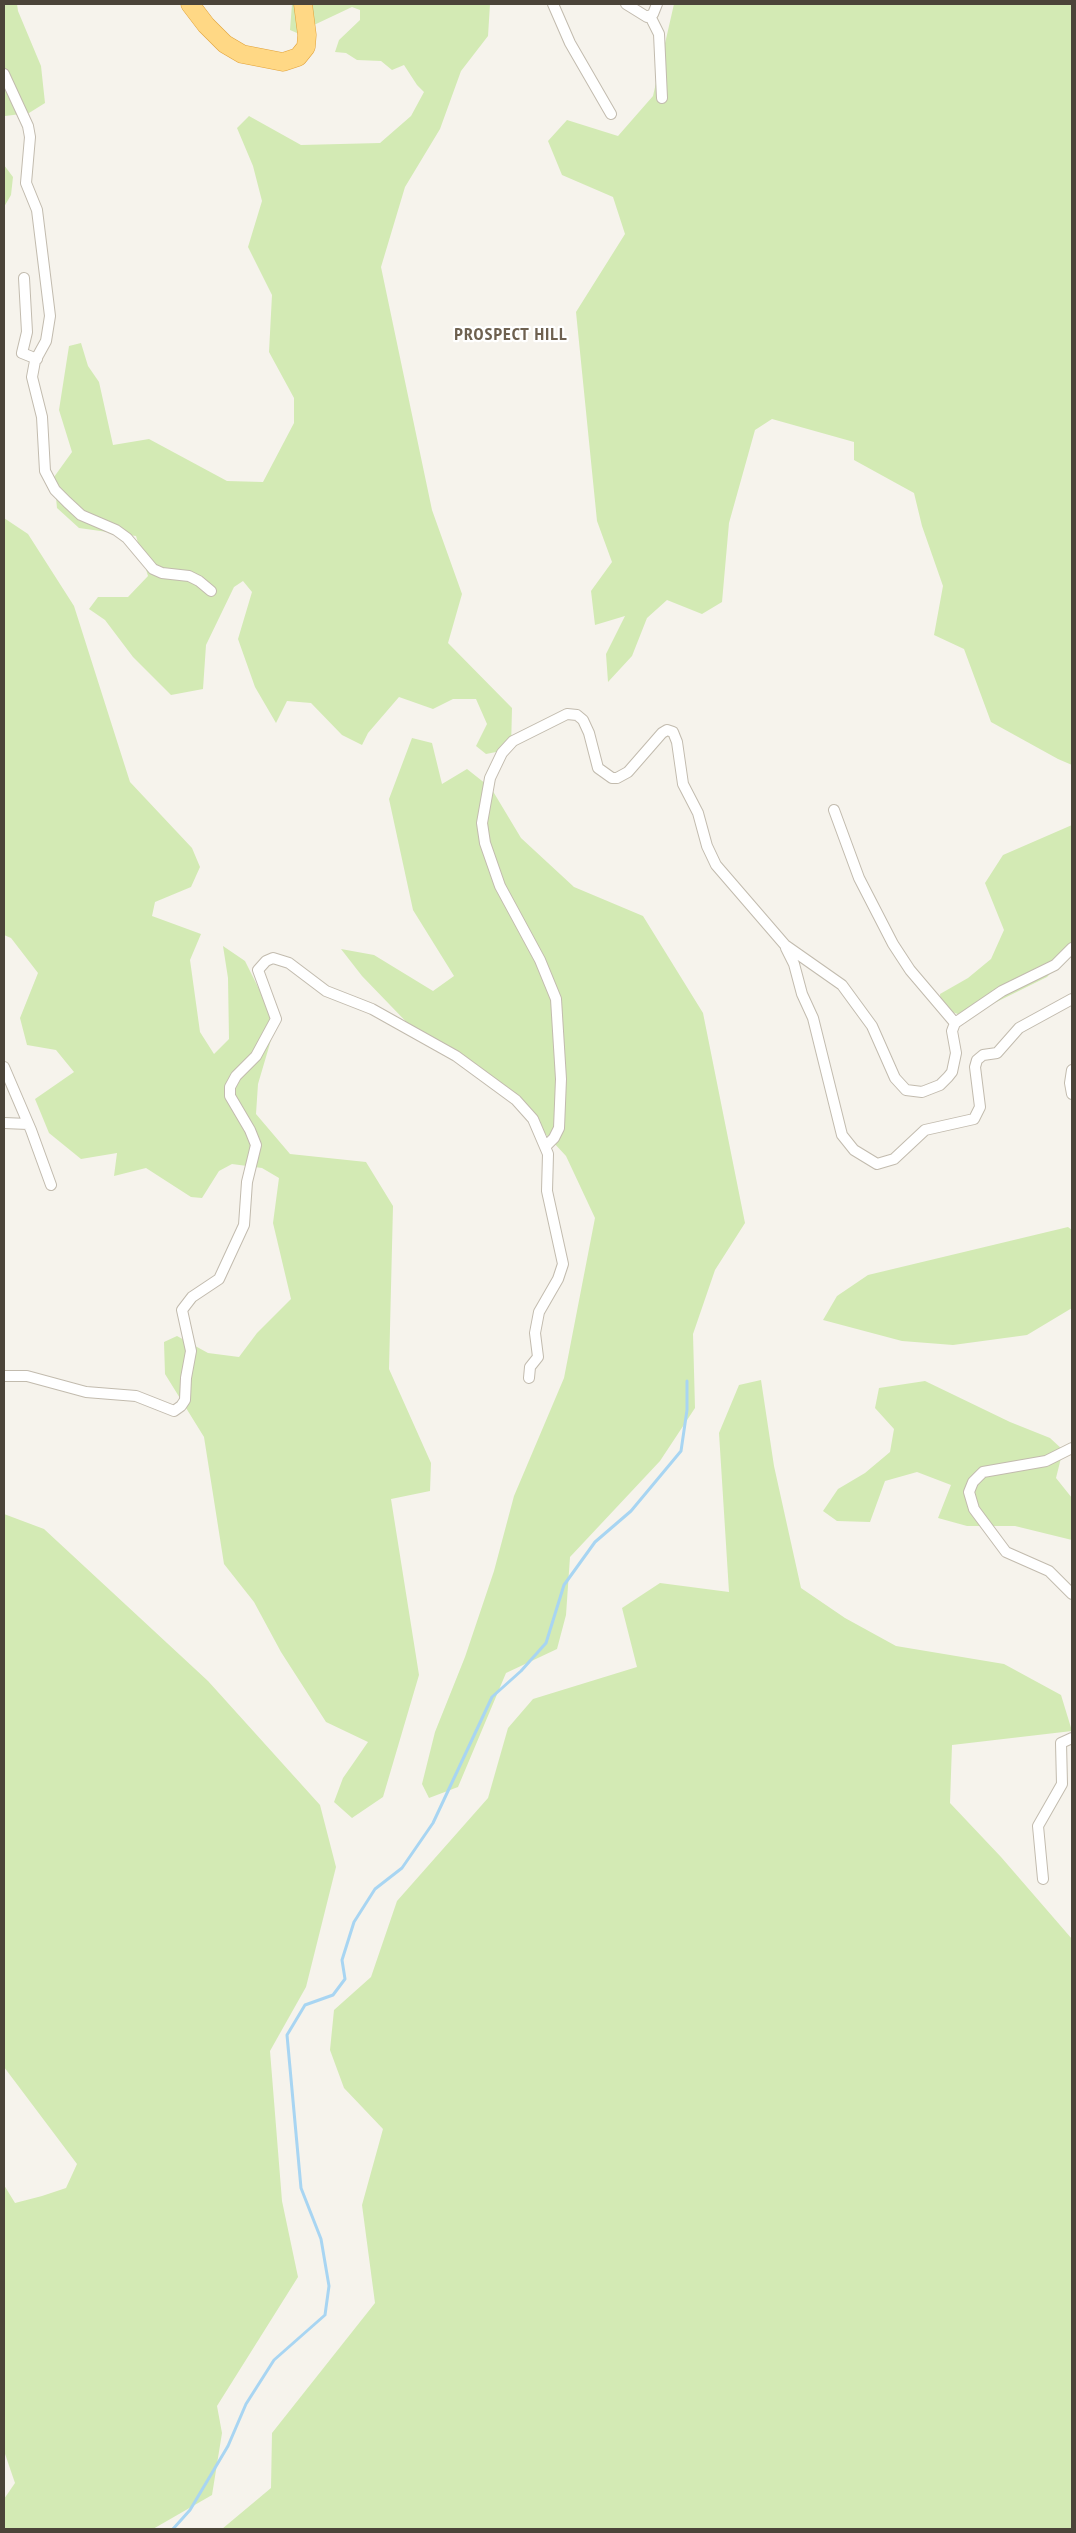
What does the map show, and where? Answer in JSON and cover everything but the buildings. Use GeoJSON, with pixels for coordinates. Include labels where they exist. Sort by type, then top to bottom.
{"type":"FeatureCollection","features":[{"type":"Feature","properties":{"kind":"highway"},"geometry":{"type":"LineString","coordinates":[[190,4],[206,25],[225,44],[242,54],[283,62],[298,57],[306,47],[307,35],[303,4]]}},
{"type":"Feature","properties":{"kind":"street"},"geometry":{"type":"LineString","coordinates":[[553,4],[570,42],[611,114]]}},
{"type":"Feature","properties":{"kind":"street"},"geometry":{"type":"LineString","coordinates":[[626,4],[647,17],[650,16]]}},
{"type":"Feature","properties":{"kind":"street"},"geometry":{"type":"LineString","coordinates":[[650,16],[658,4]]}},
{"type":"Feature","properties":{"kind":"street"},"geometry":{"type":"LineString","coordinates":[[650,16],[659,34],[662,98]]}},
{"type":"Feature","properties":{"kind":"street"},"geometry":{"type":"LineString","coordinates":[[4,74],[28,126],[30,137],[26,183],[38,210],[50,316],[46,341],[37,359],[32,377],[42,417],[45,470],[55,490],[81,515],[116,530],[127,538],[153,569],[162,573],[189,576],[199,581],[211,591]]}},
{"type":"Feature","properties":{"kind":"street"},"geometry":{"type":"LineString","coordinates":[[24,278],[27,332],[22,353],[37,359]]}},
{"type":"Feature","properties":{"kind":"street"},"geometry":{"type":"LineString","coordinates":[[546,1146],[554,1138],[559,1128],[561,1079],[556,999],[540,960],[500,886],[484,843],[482,823],[490,778],[499,758],[513,741],[567,714],[577,715],[583,720],[589,733],[598,768],[612,778],[618,778],[628,772],[662,733],[667,730],[673,732],[677,742],[680,775],[698,813],[709,852],[742,896],[785,945],[842,985],[872,1026],[895,1078],[906,1090],[917,1093],[928,1090],[940,1085],[952,1072],[956,1053],[952,1031],[955,1023],[1002,991],[1055,966],[1072,948]]}},
{"type":"Feature","properties":{"kind":"street"},"geometry":{"type":"LineString","coordinates":[[834,810],[852,863],[894,944],[910,970],[955,1023]]}},
{"type":"Feature","properties":{"kind":"street"},"geometry":{"type":"LineString","coordinates":[[785,945],[794,964],[802,994],[812,1018],[842,1135],[854,1150],[877,1164],[894,1160],[925,1130],[974,1119],[980,1107],[975,1067],[977,1060],[983,1055],[997,1053],[1019,1028],[1072,1000]]}},
{"type":"Feature","properties":{"kind":"street"},"geometry":{"type":"LineString","coordinates":[[4,1376],[46,1379],[86,1392],[136,1396],[174,1411],[185,1400],[186,1378],[191,1351],[182,1310],[192,1297],[219,1279],[244,1226],[246,1182],[256,1145],[250,1130],[230,1096],[230,1087],[236,1076],[256,1056],[276,1019],[258,970],[266,961],[274,958],[289,963],[326,991],[372,1009],[464,1060],[527,1111],[538,1127],[546,1146],[549,1162],[547,1191],[563,1264],[558,1279],[539,1312],[535,1333],[538,1357],[530,1367],[529,1378]]}},
{"type":"Feature","properties":{"kind":"street"},"geometry":{"type":"LineString","coordinates":[[4,1067],[51,1185]]}},
{"type":"Feature","properties":{"kind":"street"},"geometry":{"type":"LineString","coordinates":[[1072,1070],[1070,1083],[1072,1094]]}},
{"type":"Feature","properties":{"kind":"street"},"geometry":{"type":"LineString","coordinates":[[4,1122],[28,1124]]}},
{"type":"Feature","properties":{"kind":"street"},"geometry":{"type":"LineString","coordinates":[[1072,1448],[1046,1462],[983,1472],[972,1482],[969,1492],[974,1509],[1006,1552],[1048,1571],[1072,1594]]}},
{"type":"Feature","properties":{"kind":"street"},"geometry":{"type":"LineString","coordinates":[[1043,1879],[1038,1826],[1062,1784],[1061,1743],[1072,1738]]}},
{"type":"Feature","properties":{"kind":"green space"},"geometry":{"type":"Polygon","coordinates":[[[4,4],[17,4],[18,11],[41,66],[45,103],[29,113],[5,116],[4,113],[4,4]]]}},
{"type":"Feature","properties":{"kind":"green space"},"geometry":{"type":"Polygon","coordinates":[[[292,4],[490,4],[488,36],[461,71],[440,129],[405,187],[381,267],[432,510],[462,594],[448,643],[512,708],[511,749],[486,754],[476,746],[487,724],[476,699],[453,699],[433,709],[399,697],[368,733],[362,745],[342,735],[311,703],[287,701],[276,723],[255,687],[238,639],[252,592],[243,581],[234,587],[206,645],[203,689],[171,695],[133,657],[105,620],[89,609],[98,597],[128,597],[148,576],[136,536],[79,528],[57,508],[54,477],[72,452],[59,410],[69,346],[81,343],[88,366],[99,382],[113,445],[149,439],[227,481],[263,482],[294,423],[294,398],[269,352],[272,295],[248,247],[262,201],[253,166],[237,128],[249,116],[301,145],[380,143],[411,116],[424,92],[404,65],[392,70],[381,61],[357,60],[346,53],[335,52],[339,40],[360,20],[360,10],[352,7],[297,33],[290,30],[292,4]]]}},
{"type":"Feature","properties":{"kind":"green space"},"geometry":{"type":"Polygon","coordinates":[[[674,4],[1072,4],[1072,765],[991,722],[964,649],[934,635],[943,586],[922,526],[914,493],[854,460],[854,442],[772,419],[755,430],[729,523],[722,602],[702,614],[667,600],[647,618],[632,656],[608,682],[606,654],[625,616],[595,625],[591,591],[612,562],[597,521],[576,312],[625,234],[613,197],[562,175],[548,141],[567,120],[618,136],[653,96],[674,4]]]}},
{"type":"Feature","properties":{"kind":"green space"},"geometry":{"type":"Polygon","coordinates":[[[4,165],[13,177],[11,195],[4,207],[4,165]]]}},
{"type":"Feature","properties":{"kind":"green space"},"geometry":{"type":"Polygon","coordinates":[[[4,518],[28,534],[74,606],[130,782],[192,848],[200,867],[191,887],[155,902],[152,916],[201,934],[190,960],[200,1032],[214,1054],[229,1039],[228,978],[223,946],[245,961],[276,1023],[258,1084],[256,1114],[290,1154],[366,1162],[393,1206],[389,1369],[431,1463],[430,1491],[391,1499],[419,1675],[383,1797],[352,1818],[334,1802],[343,1778],[368,1742],[326,1722],[281,1652],[254,1602],[224,1564],[204,1437],[165,1374],[164,1342],[177,1336],[208,1353],[239,1357],[257,1333],[291,1299],[273,1223],[279,1178],[262,1168],[232,1164],[219,1171],[202,1198],[191,1197],[146,1168],[114,1176],[117,1153],[81,1159],[49,1133],[35,1099],[74,1072],[56,1050],[27,1045],[20,1018],[38,973],[11,938],[4,935],[4,518]]]}},
{"type":"Feature","properties":{"kind":"green space"},"geometry":{"type":"Polygon","coordinates":[[[412,738],[432,743],[442,784],[467,769],[491,788],[521,838],[574,887],[643,916],[703,1013],[745,1223],[715,1270],[693,1334],[695,1408],[660,1461],[570,1557],[566,1615],[557,1649],[506,1673],[458,1787],[429,1798],[422,1784],[435,1732],[465,1657],[494,1571],[514,1496],[564,1378],[595,1218],[566,1156],[515,1101],[418,1034],[362,976],[341,949],[374,955],[433,991],[454,976],[413,910],[389,799],[412,738]]]}},
{"type":"Feature","properties":{"kind":"green space"},"geometry":{"type":"Polygon","coordinates":[[[1072,825],[1072,951],[1047,977],[966,1017],[941,1008],[940,994],[968,978],[991,959],[1004,930],[985,883],[1003,855],[1072,825]]]}},
{"type":"Feature","properties":{"kind":"green space"},"geometry":{"type":"Polygon","coordinates":[[[1068,1227],[1072,1230],[1072,1308],[1027,1335],[953,1345],[902,1341],[823,1320],[837,1296],[868,1275],[1068,1227]]]}},
{"type":"Feature","properties":{"kind":"green space"},"geometry":{"type":"Polygon","coordinates":[[[761,1380],[774,1466],[801,1588],[845,1618],[896,1646],[1004,1664],[1061,1695],[1072,1731],[952,1745],[950,1803],[1001,1857],[1072,1939],[1072,2529],[222,2529],[271,2488],[272,2433],[375,2303],[362,2205],[383,2129],[344,2088],[330,2050],[334,2010],[371,1977],[397,1901],[488,1798],[508,1728],[533,1699],[637,1667],[622,1608],[660,1583],[729,1592],[719,1433],[739,1385],[761,1380]]]}},
{"type":"Feature","properties":{"kind":"green space"},"geometry":{"type":"Polygon","coordinates":[[[925,1381],[1010,1422],[1050,1438],[1063,1450],[1056,1478],[1072,1498],[1072,1540],[1015,1526],[967,1526],[938,1518],[951,1485],[917,1472],[885,1481],[870,1522],[837,1521],[823,1511],[838,1489],[865,1473],[890,1452],[894,1429],[875,1408],[879,1388],[925,1381]]]}},
{"type":"Feature","properties":{"kind":"green space"},"geometry":{"type":"Polygon","coordinates":[[[4,1514],[44,1529],[208,1681],[320,1805],[336,1867],[306,1987],[270,2051],[282,2201],[298,2277],[217,2406],[222,2433],[212,2495],[153,2529],[4,2529],[4,2499],[15,2483],[4,2451],[4,2185],[15,2203],[42,2196],[66,2188],[77,2164],[4,2067],[4,1514]]]}},
{"type":"Feature","properties":{"kind":"waterway"},"geometry":{"type":"LineString","coordinates":[[173,2529],[190,2510],[228,2446],[246,2404],[274,2360],[325,2315],[329,2286],[321,2239],[301,2188],[287,2035],[305,2005],[333,1995],[345,1979],[342,1960],[354,1922],[375,1889],[402,1868],[433,1823],[492,1697],[521,1671],[546,1643],[564,1585],[595,1542],[631,1511],[681,1451],[687,1410],[687,1381]]}},
{"type":"Feature","properties":{"kind":"district","name":"PROSPECT HILL"},"geometry":{"type":"Point","coordinates":[511,335]}}]}
